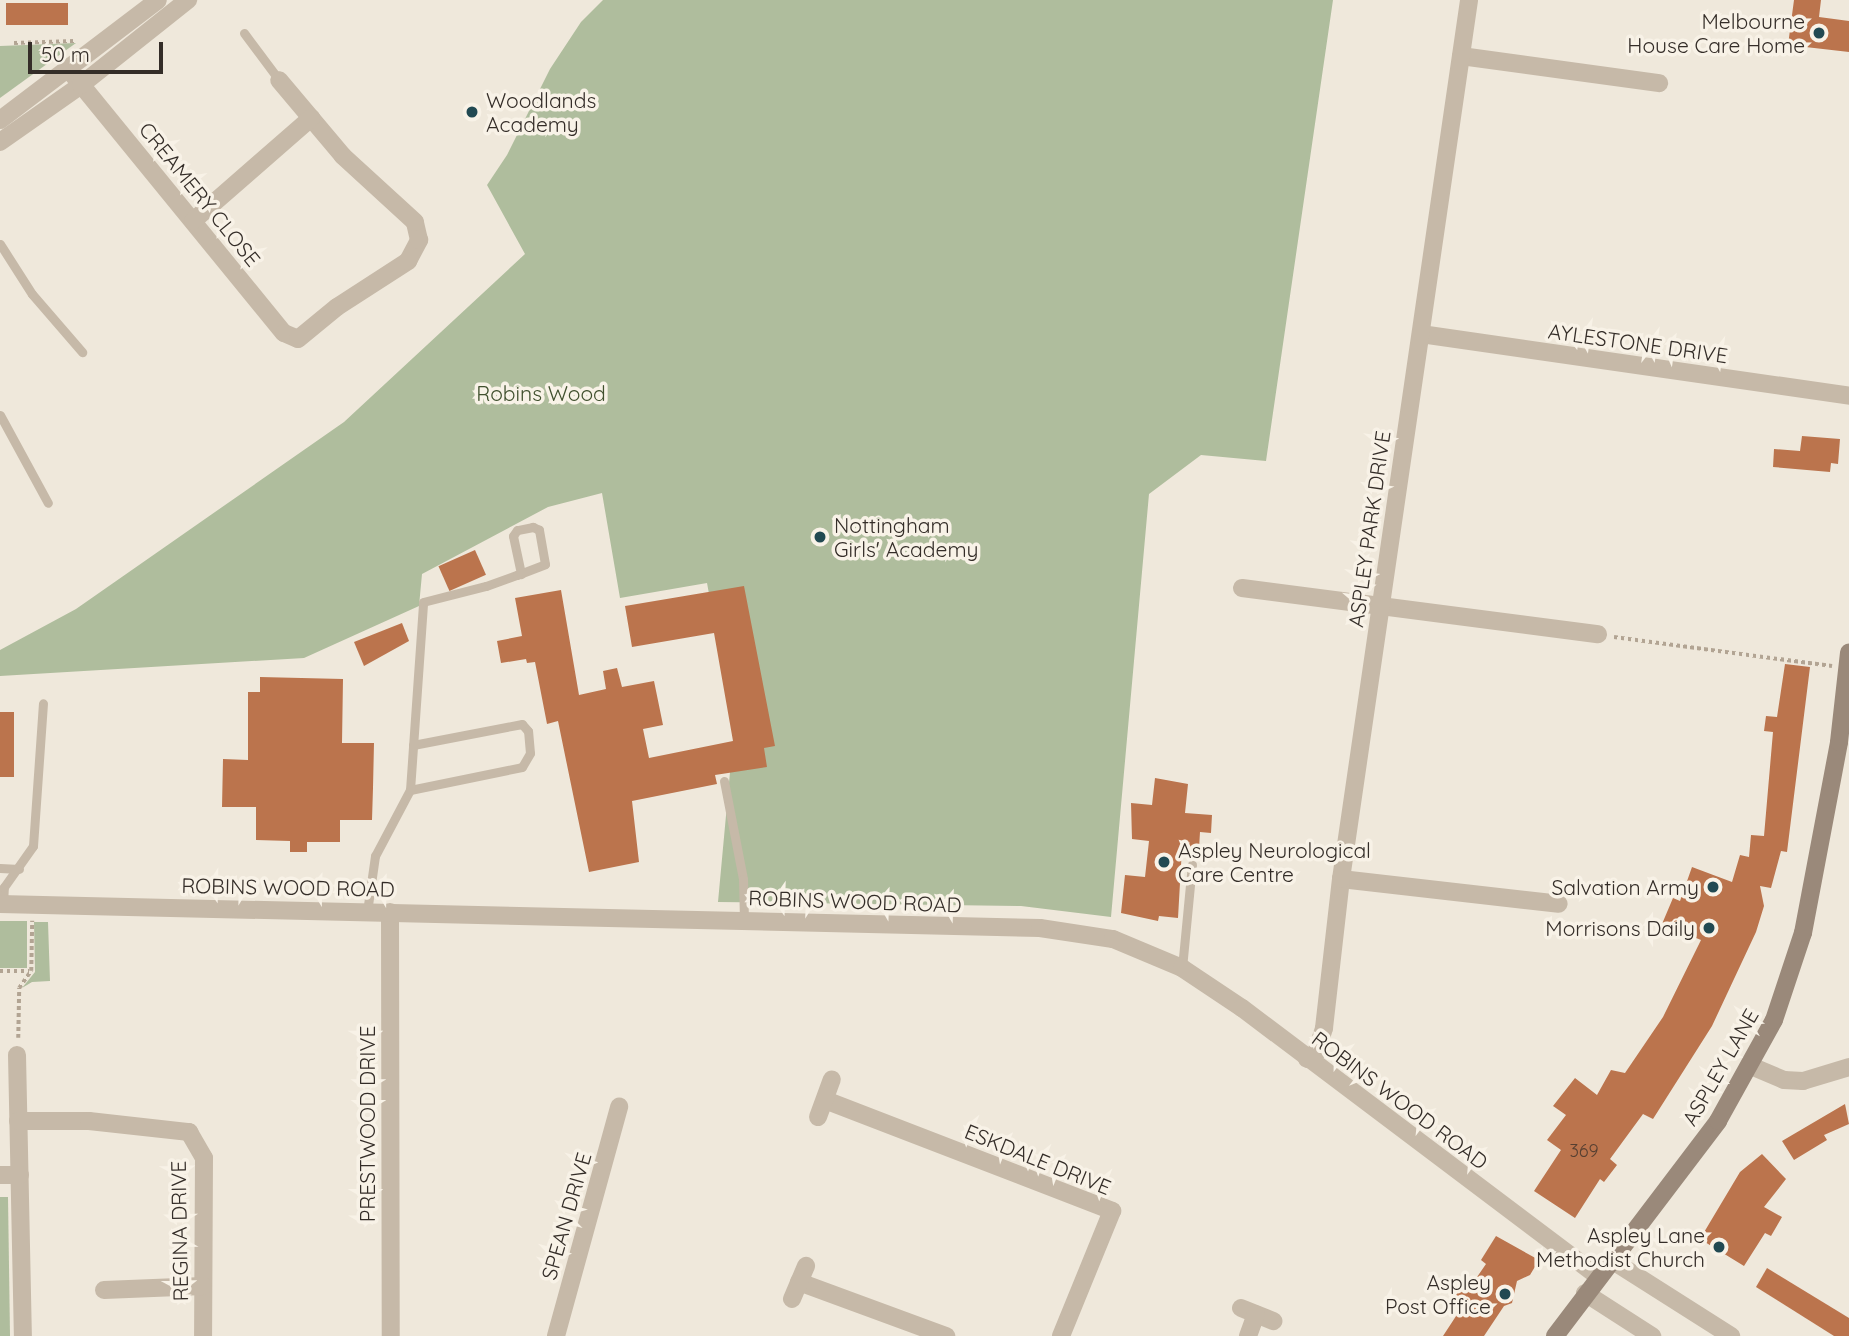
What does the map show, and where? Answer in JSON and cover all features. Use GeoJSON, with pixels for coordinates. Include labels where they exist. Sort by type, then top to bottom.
{"type":"FeatureCollection","features":[{"type":"Feature","properties":{"kind":"main road","name":"ASPLEY LANE"},"geometry":{"type":"LineString","coordinates":[[1555,1336],[1718,1121],[1751,1066],[1774,1020],[1803,933],[1839,742],[1848,661]]}},
{"type":"Feature","properties":{"kind":"street"},"geometry":{"type":"LineString","coordinates":[[0,142],[75,78],[111,39],[158,0]]}},
{"type":"Feature","properties":{"kind":"street"},"geometry":{"type":"LineString","coordinates":[[0,120],[75,78],[188,0]]}},
{"type":"Feature","properties":{"kind":"street","name":"ASPLEY PARK DRIVE"},"geometry":{"type":"LineString","coordinates":[[1307,1059],[1316,1053],[1324,1028],[1341,879],[1469,0]]}},
{"type":"Feature","properties":{"kind":"street"},"geometry":{"type":"LineString","coordinates":[[1461,56],[1659,83]]}},
{"type":"Feature","properties":{"kind":"street","name":"CREAMERY CLOSE"},"geometry":{"type":"LineString","coordinates":[[75,78],[284,333],[298,339],[337,307],[408,261],[419,240],[415,222],[310,118]]}},
{"type":"Feature","properties":{"kind":"street"},"geometry":{"type":"LineString","coordinates":[[193,221],[310,118],[279,80]]}},
{"type":"Feature","properties":{"kind":"street","name":"AYLESTONE DRIVE"},"geometry":{"type":"LineString","coordinates":[[1421,334],[1849,396]]}},
{"type":"Feature","properties":{"kind":"street"},"geometry":{"type":"LineString","coordinates":[[1242,588],[1598,634]]}},
{"type":"Feature","properties":{"kind":"street"},"geometry":{"type":"LineString","coordinates":[[1341,879],[1559,904]]}},
{"type":"Feature","properties":{"kind":"street","name":"ROBINS WOOD ROAD"},"geometry":{"type":"LineString","coordinates":[[2,904],[1068,930],[1125,943],[1182,968],[1599,1277]]}},
{"type":"Feature","properties":{"kind":"street","name":"PRESTWOOD DRIVE"},"geometry":{"type":"LineString","coordinates":[[390,912],[391,1336]]}},
{"type":"Feature","properties":{"kind":"street"},"geometry":{"type":"LineString","coordinates":[[17,1055],[23,1336]]}},
{"type":"Feature","properties":{"kind":"street"},"geometry":{"type":"LineString","coordinates":[[1751,1066],[1784,1080],[1803,1081],[1849,1067]]}},
{"type":"Feature","properties":{"kind":"street"},"geometry":{"type":"LineString","coordinates":[[818,1117],[832,1079]]}},
{"type":"Feature","properties":{"kind":"street","name":"ESKDALE DRIVE"},"geometry":{"type":"LineString","coordinates":[[824,1100],[1112,1211],[1062,1336]]}},
{"type":"Feature","properties":{"kind":"street","name":"SPEAN DRIVE"},"geometry":{"type":"LineString","coordinates":[[556,1336],[619,1107]]}},
{"type":"Feature","properties":{"kind":"street","name":"REGINA DRIVE"},"geometry":{"type":"LineString","coordinates":[[18,1121],[89,1121],[189,1132],[204,1158],[203,1336]]}},
{"type":"Feature","properties":{"kind":"street"},"geometry":{"type":"LineString","coordinates":[[0,1175],[20,1175]]}},
{"type":"Feature","properties":{"kind":"street"},"geometry":{"type":"LineString","coordinates":[[1613,1261],[1731,1336]]}},
{"type":"Feature","properties":{"kind":"street"},"geometry":{"type":"LineString","coordinates":[[799,1282],[946,1336]]}},
{"type":"Feature","properties":{"kind":"street"},"geometry":{"type":"LineString","coordinates":[[103,1290],[203,1286]]}},
{"type":"Feature","properties":{"kind":"street"},"geometry":{"type":"LineString","coordinates":[[1585,1293],[1652,1336]]}},
{"type":"Feature","properties":{"kind":"street"},"geometry":{"type":"LineString","coordinates":[[1248,1336],[1257,1315]]}},
{"type":"Feature","properties":{"kind":"lane"},"geometry":{"type":"LineString","coordinates":[[244,33],[279,80]]}},
{"type":"Feature","properties":{"kind":"lane"},"geometry":{"type":"LineString","coordinates":[[0,244],[32,294],[82,352]]}},
{"type":"Feature","properties":{"kind":"lane"},"geometry":{"type":"LineString","coordinates":[[0,415],[48,503]]}},
{"type":"Feature","properties":{"kind":"lane"},"geometry":{"type":"LineString","coordinates":[[367,912],[368,881],[375,856],[410,790],[423,602],[521,574],[545,564],[539,530],[533,527],[517,530],[513,536],[521,574]]}},
{"type":"Feature","properties":{"kind":"lane"},"geometry":{"type":"LineString","coordinates":[[2,904],[5,887],[30,854],[35,834],[44,703]]}},
{"type":"Feature","properties":{"kind":"lane"},"geometry":{"type":"LineString","coordinates":[[410,790],[522,767],[530,753],[528,731],[522,724],[412,745]]}},
{"type":"Feature","properties":{"kind":"lane"},"geometry":{"type":"LineString","coordinates":[[724,781],[743,880],[744,921]]}},
{"type":"Feature","properties":{"kind":"lane"},"geometry":{"type":"LineString","coordinates":[[1182,968],[1192,864]]}},
{"type":"Feature","properties":{"kind":"lane"},"geometry":{"type":"LineString","coordinates":[[0,868],[19,869]]}},
{"type":"Feature","properties":{"kind":"path"},"geometry":{"type":"LineString","coordinates":[[14,43],[111,39]]}},
{"type":"Feature","properties":{"kind":"path"},"geometry":{"type":"LineString","coordinates":[[1598,634],[1848,661]]}},
{"type":"Feature","properties":{"kind":"path"},"geometry":{"type":"LineString","coordinates":[[17,1055],[19,988],[31,971],[32,904]]}},
{"type":"Feature","properties":{"kind":"path"},"geometry":{"type":"LineString","coordinates":[[0,971],[31,971]]}},
{"type":"Feature","properties":{"kind":"green space","name":"Robins Wood"},"geometry":{"type":"Polygon","coordinates":[[[603,0],[1333,0],[1266,461],[1201,455],[1149,494],[1111,917],[1021,906],[718,902],[734,729],[707,583],[620,598],[602,493],[548,507],[422,574],[419,606],[304,658],[0,676],[0,650],[76,609],[344,422],[525,254],[487,185],[507,155],[550,69],[581,22],[603,0]]]}},
{"type":"Feature","properties":{"kind":"green space"},"geometry":{"type":"Polygon","coordinates":[[[76,43],[0,98],[0,46],[76,43]]]}},
{"type":"Feature","properties":{"kind":"green space"},"geometry":{"type":"Polygon","coordinates":[[[0,921],[27,921],[27,968],[0,968],[0,921]]]}},
{"type":"Feature","properties":{"kind":"green space"},"geometry":{"type":"Polygon","coordinates":[[[34,922],[48,922],[50,981],[32,982],[22,988],[35,972],[34,922]]]}},
{"type":"Feature","properties":{"kind":"green space"},"geometry":{"type":"Polygon","coordinates":[[[0,1197],[8,1197],[10,1336],[0,1336],[0,1197]]]}},
{"type":"Feature","properties":{"kind":"building","name":"Melbourne House Care Home"},"geometry":{"type":"Polygon","coordinates":[[[1794,0],[1821,0],[1819,17],[1849,21],[1849,52],[1788,45],[1794,0]]]}},
{"type":"Feature","properties":{"kind":"building"},"geometry":{"type":"Polygon","coordinates":[[[6,3],[68,3],[68,25],[6,25],[6,3]]]}},
{"type":"Feature","properties":{"kind":"building"},"geometry":{"type":"Polygon","coordinates":[[[1802,436],[1840,439],[1838,464],[1831,463],[1830,472],[1773,467],[1774,449],[1800,451],[1802,436]]]}},
{"type":"Feature","properties":{"kind":"building"},"geometry":{"type":"Polygon","coordinates":[[[475,550],[486,575],[449,591],[438,566],[475,550]]]}},
{"type":"Feature","properties":{"kind":"building"},"geometry":{"type":"Polygon","coordinates":[[[744,586],[775,746],[764,748],[767,767],[715,775],[717,784],[632,801],[639,862],[589,872],[558,721],[547,724],[535,662],[527,663],[526,659],[501,663],[497,641],[522,636],[515,598],[561,590],[579,695],[606,689],[603,671],[617,668],[622,687],[654,681],[663,725],[643,729],[649,758],[733,741],[714,633],[632,647],[625,606],[744,586]]]}},
{"type":"Feature","properties":{"kind":"building"},"geometry":{"type":"Polygon","coordinates":[[[402,623],[409,641],[364,666],[354,642],[402,623]]]}},
{"type":"Feature","properties":{"kind":"building"},"geometry":{"type":"Polygon","coordinates":[[[1785,664],[1810,667],[1787,852],[1781,851],[1771,888],[1760,886],[1764,906],[1756,932],[1712,1026],[1653,1119],[1643,1114],[1610,1159],[1617,1165],[1604,1182],[1600,1179],[1575,1218],[1534,1191],[1561,1150],[1547,1140],[1566,1115],[1553,1106],[1575,1078],[1597,1095],[1611,1070],[1625,1073],[1663,1017],[1701,940],[1662,924],[1673,898],[1680,901],[1692,867],[1732,882],[1740,855],[1749,857],[1751,835],[1764,836],[1773,732],[1764,731],[1766,716],[1777,717],[1785,664]]]}},
{"type":"Feature","properties":{"kind":"building"},"geometry":{"type":"Polygon","coordinates":[[[260,677],[343,679],[342,743],[374,743],[372,820],[340,820],[340,842],[307,842],[307,852],[290,852],[290,841],[256,840],[256,807],[222,807],[223,759],[248,760],[248,692],[260,692],[260,677]]]}},
{"type":"Feature","properties":{"kind":"building"},"geometry":{"type":"Polygon","coordinates":[[[0,712],[14,712],[14,777],[0,777],[0,712]]]}},
{"type":"Feature","properties":{"kind":"building","name":"Aspley Neurological Care Centre"},"geometry":{"type":"Polygon","coordinates":[[[1155,778],[1188,784],[1185,813],[1212,815],[1211,833],[1200,832],[1199,849],[1182,848],[1178,918],[1159,916],[1158,921],[1121,913],[1125,875],[1145,877],[1149,841],[1132,839],[1131,803],[1152,805],[1155,778]]]}},
{"type":"Feature","properties":{"kind":"building"},"geometry":{"type":"Polygon","coordinates":[[[1845,1104],[1849,1124],[1824,1135],[1827,1140],[1794,1160],[1782,1141],[1845,1104]]]}},
{"type":"Feature","properties":{"kind":"building"},"geometry":{"type":"Polygon","coordinates":[[[1762,1154],[1786,1179],[1764,1207],[1782,1217],[1771,1236],[1765,1233],[1744,1266],[1700,1239],[1740,1172],[1762,1154]]]}},
{"type":"Feature","properties":{"kind":"building"},"geometry":{"type":"Polygon","coordinates":[[[1496,1236],[1539,1260],[1530,1275],[1517,1281],[1512,1303],[1504,1306],[1484,1336],[1443,1336],[1460,1310],[1450,1304],[1460,1289],[1466,1293],[1486,1264],[1481,1260],[1496,1236]]]}},
{"type":"Feature","properties":{"kind":"building"},"geometry":{"type":"Polygon","coordinates":[[[1767,1268],[1849,1318],[1849,1336],[1834,1336],[1756,1287],[1767,1268]]]}},
{"type":"Feature","properties":{"kind":"place","name":"Melbourne House Care Home"},"geometry":{"type":"Point","coordinates":[1819,33]}},
{"type":"Feature","properties":{"kind":"place","name":"Woodlands Academy"},"geometry":{"type":"Point","coordinates":[472,112]}},
{"type":"Feature","properties":{"kind":"place","name":"Nottingham Girls' Academy"},"geometry":{"type":"Point","coordinates":[820,537]}},
{"type":"Feature","properties":{"kind":"place","name":"Aspley Neurological Care Centre"},"geometry":{"type":"Point","coordinates":[1164,862]}},
{"type":"Feature","properties":{"kind":"place","name":"Salvation Army"},"geometry":{"type":"Point","coordinates":[1713,887]}},
{"type":"Feature","properties":{"kind":"place","name":"Morrisons Daily"},"geometry":{"type":"Point","coordinates":[1709,928]}},
{"type":"Feature","properties":{"kind":"place","name":"Aspley Lane Methodist Church"},"geometry":{"type":"Point","coordinates":[1719,1247]}},
{"type":"Feature","properties":{"kind":"place","name":"Aspley Post Office"},"geometry":{"type":"Point","coordinates":[1505,1294]}}]}
